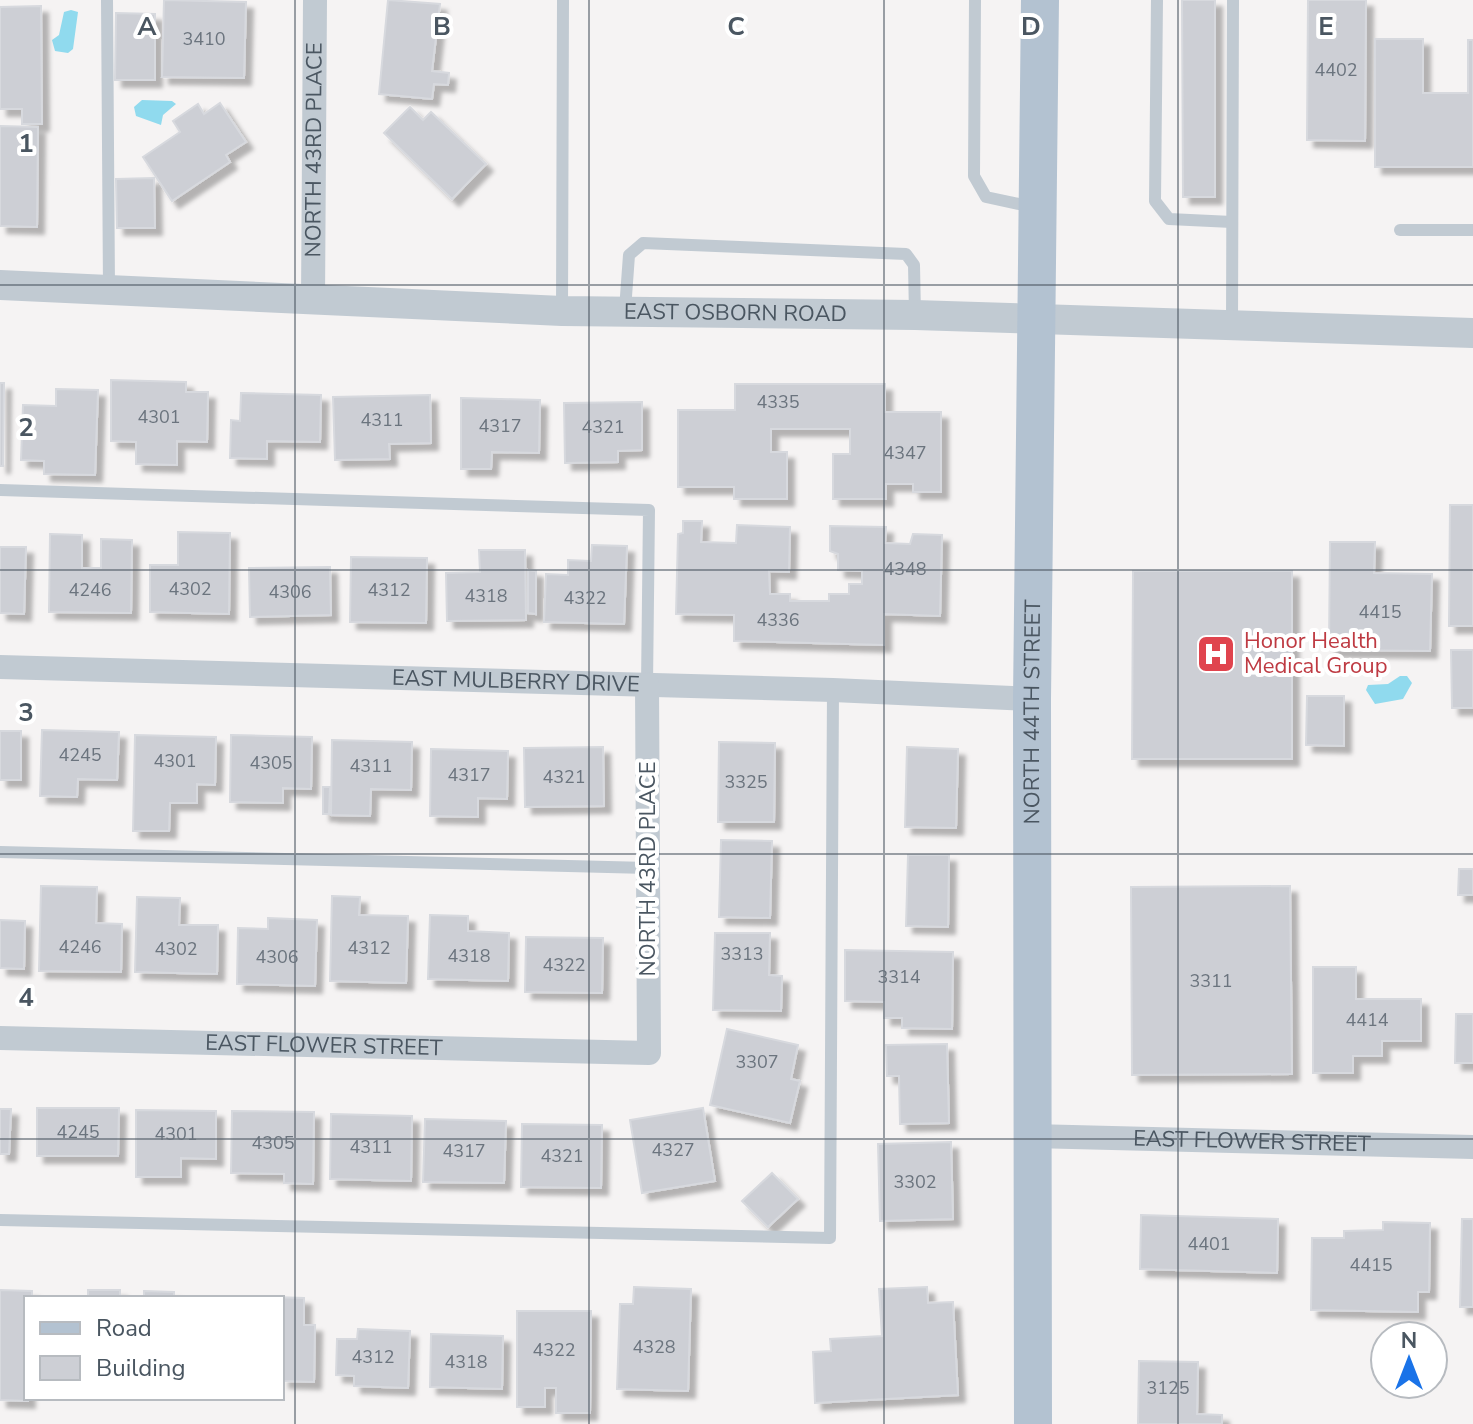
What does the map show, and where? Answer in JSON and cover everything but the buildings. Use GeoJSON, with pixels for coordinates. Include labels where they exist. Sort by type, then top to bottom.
{"type":"FeatureCollection","features":[{"type":"Feature","properties":{"kind":"main road","name":"NORTH 44TH STREET"},"geometry":{"type":"LineString","coordinates":[[1033,1424],[1032,699],[1040,0]]}},
{"type":"Feature","properties":{"kind":"street","name":"NORTH 43RD PLACE"},"geometry":{"type":"LineString","coordinates":[[313,300],[315,0]]}},
{"type":"Feature","properties":{"kind":"street","name":"EAST OSBORN ROAD"},"geometry":{"type":"LineString","coordinates":[[0,285],[562,311],[915,315],[1473,333]]}},
{"type":"Feature","properties":{"kind":"street","name":"EAST MULBERRY DRIVE"},"geometry":{"type":"LineString","coordinates":[[0,667],[833,690],[1032,699]]}},
{"type":"Feature","properties":{"kind":"street","name":"NORTH 43RD PLACE"},"geometry":{"type":"LineString","coordinates":[[647,685],[649,1053]]}},
{"type":"Feature","properties":{"kind":"street","name":"EAST FLOWER STREET"},"geometry":{"type":"LineString","coordinates":[[0,1038],[649,1053]]}},
{"type":"Feature","properties":{"kind":"street","name":"EAST FLOWER STREET"},"geometry":{"type":"LineString","coordinates":[[1032,1136],[1473,1147]]}},
{"type":"Feature","properties":{"kind":"lane"},"geometry":{"type":"LineString","coordinates":[[107,0],[109,289]]}},
{"type":"Feature","properties":{"kind":"lane"},"geometry":{"type":"LineString","coordinates":[[562,311],[563,0]]}},
{"type":"Feature","properties":{"kind":"lane"},"geometry":{"type":"LineString","coordinates":[[975,0],[974,176],[986,197],[1039,208]]}},
{"type":"Feature","properties":{"kind":"lane"},"geometry":{"type":"LineString","coordinates":[[1157,0],[1155,201],[1169,219],[1232,222]]}},
{"type":"Feature","properties":{"kind":"lane"},"geometry":{"type":"LineString","coordinates":[[1232,325],[1233,0]]}},
{"type":"Feature","properties":{"kind":"lane"},"geometry":{"type":"LineString","coordinates":[[1400,230],[1473,230]]}},
{"type":"Feature","properties":{"kind":"lane"},"geometry":{"type":"LineString","coordinates":[[624,311],[629,255],[643,243],[906,254],[914,265],[915,315]]}},
{"type":"Feature","properties":{"kind":"lane"},"geometry":{"type":"LineString","coordinates":[[0,490],[649,510],[647,685]]}},
{"type":"Feature","properties":{"kind":"lane"},"geometry":{"type":"LineString","coordinates":[[0,1220],[830,1238],[833,690]]}},
{"type":"Feature","properties":{"kind":"lane"},"geometry":{"type":"LineString","coordinates":[[0,852],[648,868]]}},
{"type":"Feature","properties":{"kind":"water"},"geometry":{"type":"Polygon","coordinates":[[[64,12],[78,12],[73,49],[68,53],[55,51],[52,40],[59,35],[64,12]]]}},
{"type":"Feature","properties":{"kind":"water"},"geometry":{"type":"Polygon","coordinates":[[[142,100],[172,101],[176,104],[163,115],[161,125],[136,116],[134,107],[142,100]]]}},
{"type":"Feature","properties":{"kind":"water"},"geometry":{"type":"Polygon","coordinates":[[[1400,676],[1407,676],[1412,683],[1403,699],[1375,704],[1366,690],[1368,685],[1388,684],[1400,676]]]}},
{"type":"Feature","properties":{"kind":"place","name":"Honor Health Medical Group"},"geometry":{"type":"Point","coordinates":[1216,654]}}]}
